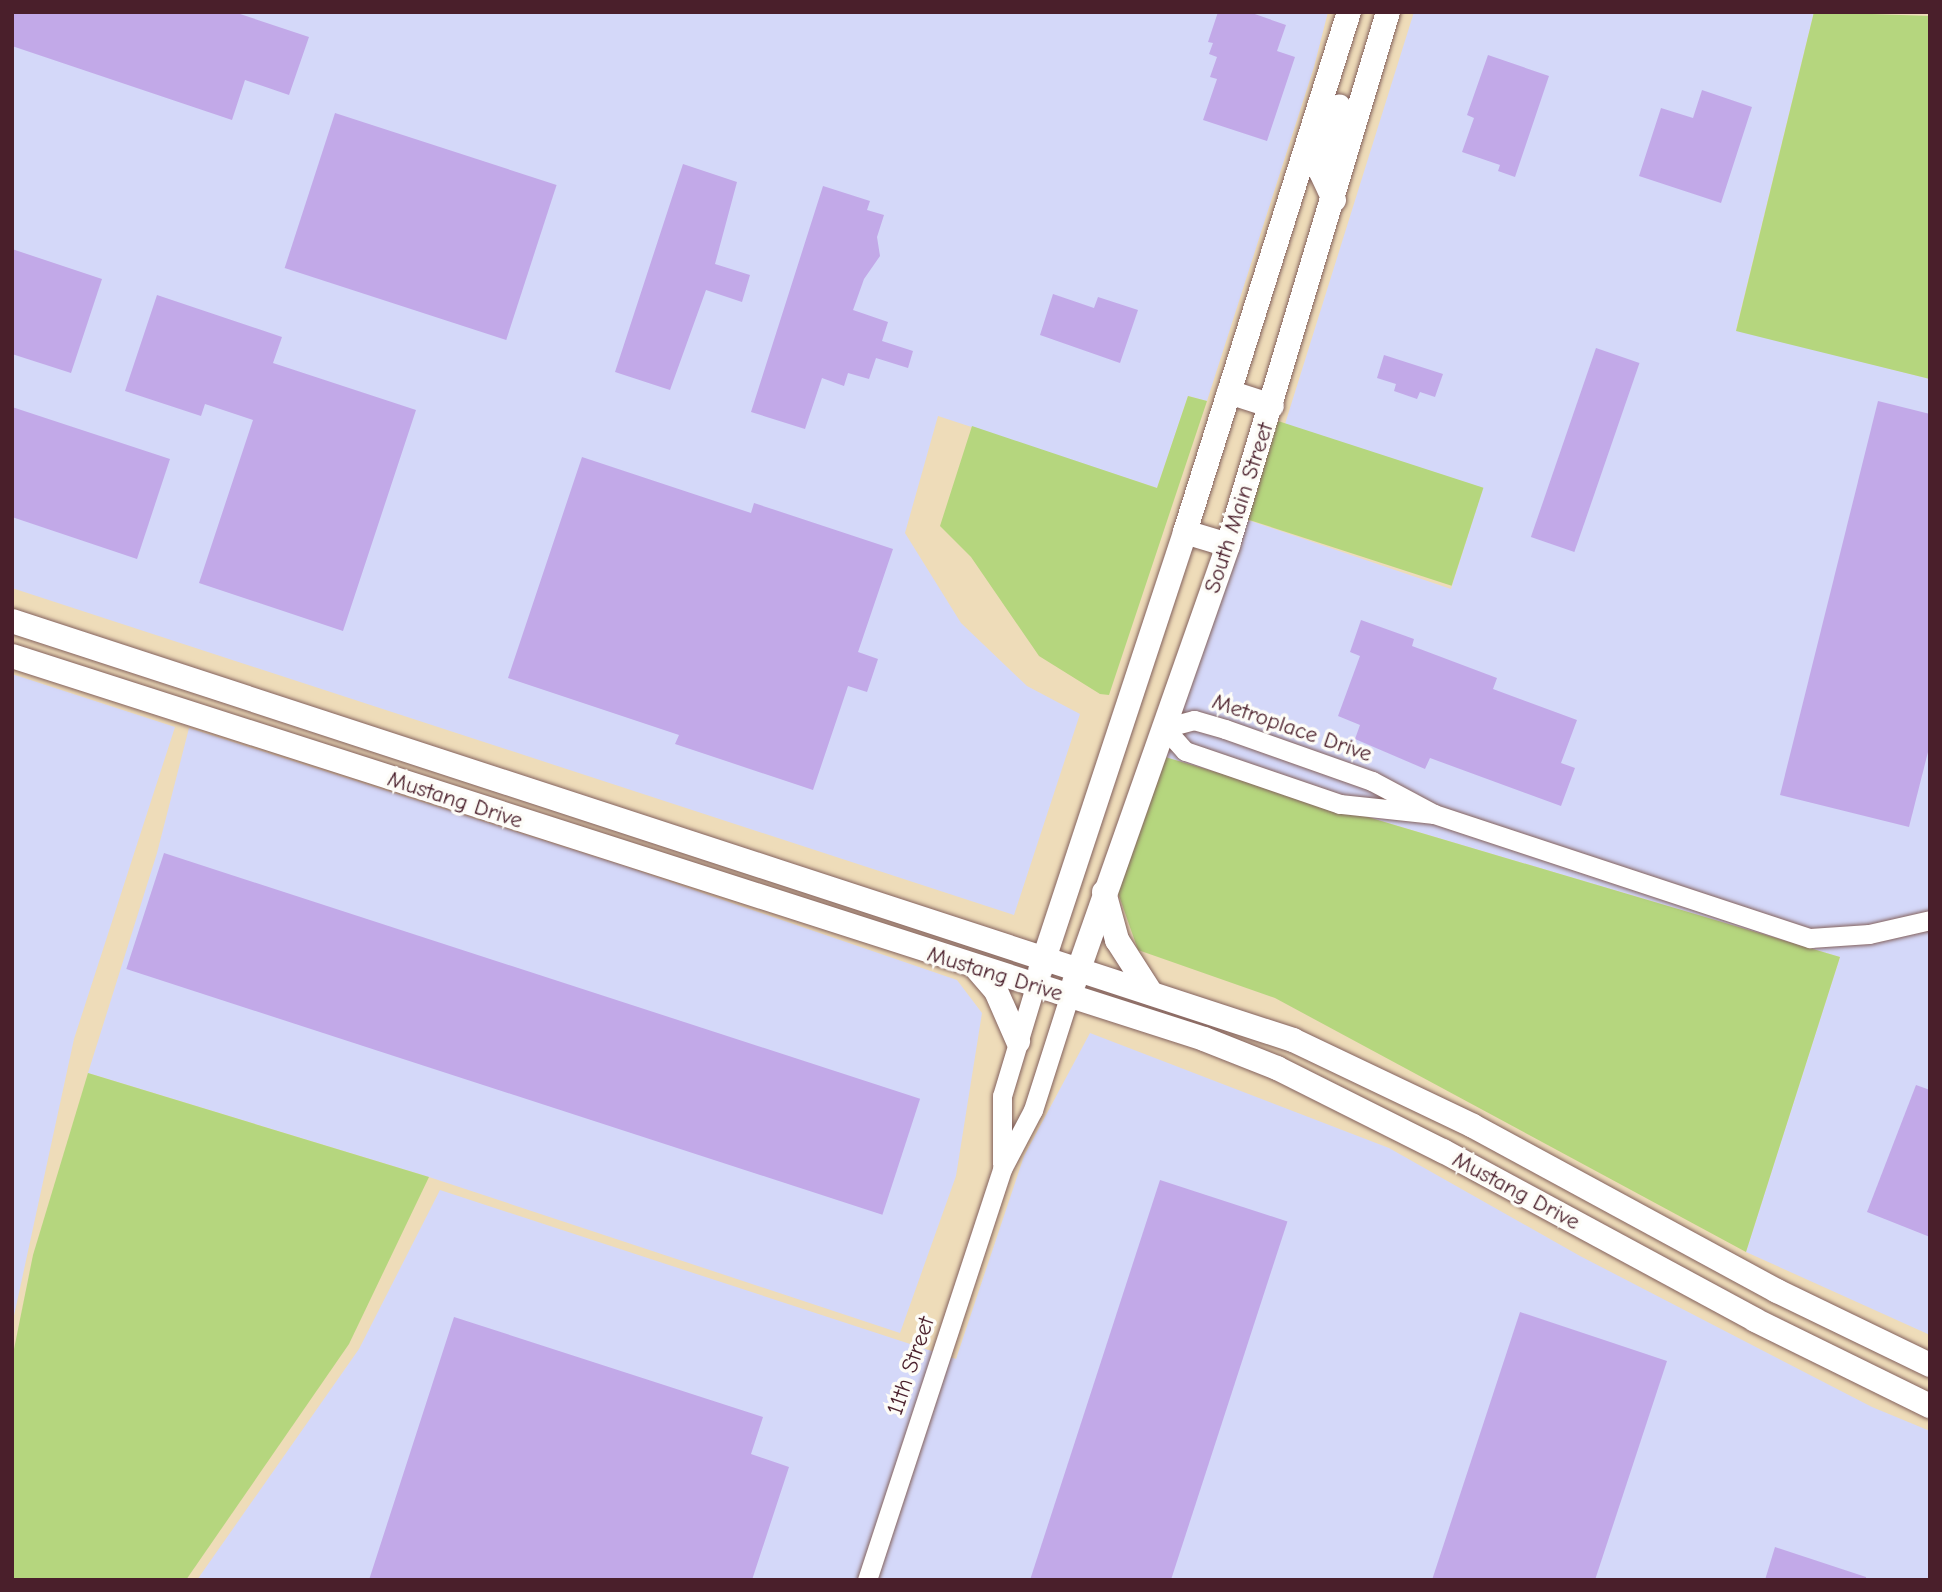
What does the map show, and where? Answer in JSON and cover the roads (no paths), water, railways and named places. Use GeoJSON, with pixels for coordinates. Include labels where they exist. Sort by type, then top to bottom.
{"type":"FeatureCollection","features":[{"type":"Feature","properties":{"kind":"main road","name":"South Main Street"},"geometry":{"type":"LineString","coordinates":[[1035,987],[1185,532],[1338,55],[1349,12]]}},
{"type":"Feature","properties":{"kind":"main road","name":"South Main Street"},"geometry":{"type":"LineString","coordinates":[[1069,997],[1228,545],[1272,407],[1388,12]]}},
{"type":"Feature","properties":{"kind":"main road"},"geometry":{"type":"LineString","coordinates":[[1334,200],[1321,172],[1345,84],[1338,55]]}},
{"type":"Feature","properties":{"kind":"main road"},"geometry":{"type":"LineString","coordinates":[[1229,392],[1272,407]]}},
{"type":"Feature","properties":{"kind":"main road"},"geometry":{"type":"LineString","coordinates":[[1185,532],[1228,545]]}},
{"type":"Feature","properties":{"kind":"main road","name":"Mustang Drive"},"geometry":{"type":"LineString","coordinates":[[12,621],[1293,1040],[1473,1126],[1839,1321],[1930,1365]]}},
{"type":"Feature","properties":{"kind":"main road","name":"Mustang Drive"},"geometry":{"type":"LineString","coordinates":[[12,656],[976,969],[1204,1039],[1277,1068],[1822,1353],[1930,1406]]}},
{"type":"Feature","properties":{"kind":"main road"},"geometry":{"type":"LineString","coordinates":[[1125,716],[1164,728]]}},
{"type":"Feature","properties":{"kind":"main road"},"geometry":{"type":"LineString","coordinates":[[374,773],[383,742]]}},
{"type":"Feature","properties":{"kind":"main road"},"geometry":{"type":"LineString","coordinates":[[1104,892],[1117,940],[1151,993]]}},
{"type":"Feature","properties":{"kind":"main road"},"geometry":{"type":"LineString","coordinates":[[976,969],[996,991],[1018,1041]]}},
{"type":"Feature","properties":{"kind":"main road"},"geometry":{"type":"LineString","coordinates":[[1822,1353],[1839,1321]]}},
{"type":"Feature","properties":{"kind":"street","name":"Metroplace Drive"},"geometry":{"type":"LineString","coordinates":[[1434,814],[1340,804],[1185,751],[1164,728],[1194,720],[1225,729],[1372,781],[1434,814],[1810,938],[1869,934],[1930,920]]}},
{"type":"Feature","properties":{"kind":"street","name":"11th Street"},"geometry":{"type":"LineString","coordinates":[[1002,1169],[1002,1096],[1035,987]]}},
{"type":"Feature","properties":{"kind":"street","name":"11th Street"},"geometry":{"type":"LineString","coordinates":[[867,1580],[1002,1169],[1033,1110],[1069,997]]}}]}
